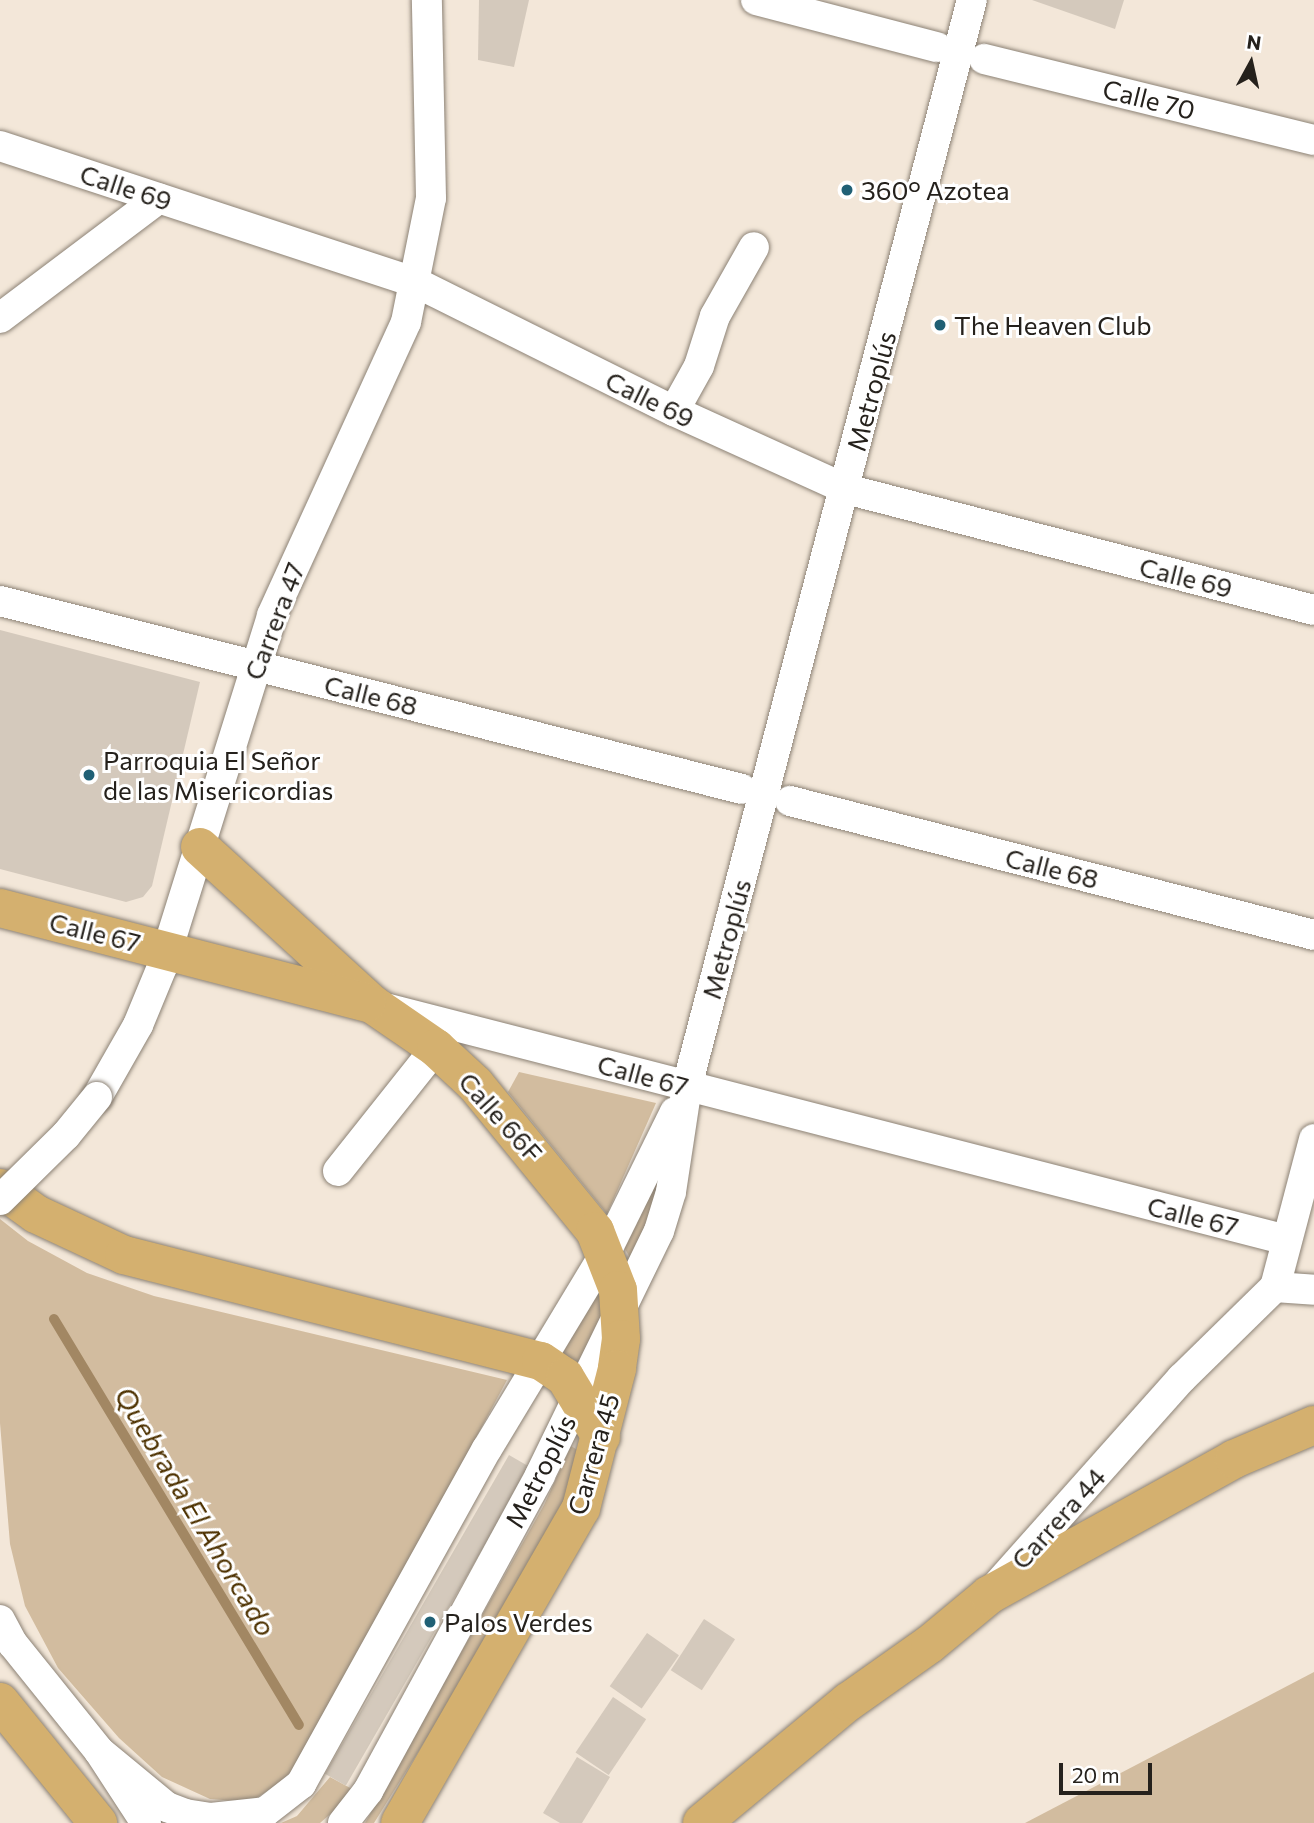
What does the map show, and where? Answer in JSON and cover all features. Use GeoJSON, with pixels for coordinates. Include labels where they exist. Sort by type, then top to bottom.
{"type":"FeatureCollection","features":[{"type":"Feature","properties":{"kind":"main road"},"geometry":{"type":"LineString","coordinates":[[200,847],[372,1004]]}},
{"type":"Feature","properties":{"kind":"main road","name":"Calle 67"},"geometry":{"type":"LineString","coordinates":[[0,908],[372,1004]]}},
{"type":"Feature","properties":{"kind":"main road","name":"Calle 66F"},"geometry":{"type":"LineString","coordinates":[[372,1004],[436,1048],[505,1117],[571,1198],[606,1252]]}},
{"type":"Feature","properties":{"kind":"main road"},"geometry":{"type":"LineString","coordinates":[[0,1188],[36,1214],[124,1255],[541,1361],[565,1377],[579,1394],[601,1437]]}},
{"type":"Feature","properties":{"kind":"main road","name":"Carrera 45"},"geometry":{"type":"LineString","coordinates":[[400,1823],[572,1528],[601,1437],[617,1369],[622,1308],[606,1252]]}},
{"type":"Feature","properties":{"kind":"main road"},"geometry":{"type":"LineString","coordinates":[[989,1595],[1234,1459],[1314,1425]]}},
{"type":"Feature","properties":{"kind":"main road","name":"Carrera 44"},"geometry":{"type":"LineString","coordinates":[[702,1823],[848,1702],[930,1644],[989,1595]]}},
{"type":"Feature","properties":{"kind":"main road"},"geometry":{"type":"LineString","coordinates":[[0,1702],[98,1823]]}},
{"type":"Feature","properties":{"kind":"street","name":"Carrera 47"},"geometry":{"type":"LineString","coordinates":[[0,1200],[66,1135],[97,1097],[138,1025],[168,951],[255,666],[284,585],[398,347],[416,283],[430,198],[427,0]]}},
{"type":"Feature","properties":{"kind":"street"},"geometry":{"type":"LineString","coordinates":[[756,0],[937,47]]}},
{"type":"Feature","properties":{"kind":"street","name":"Metroplús"},"geometry":{"type":"LineString","coordinates":[[343,1823],[381,1766],[540,1475],[659,1231],[671,1192],[687,1086],[846,489],[972,0]]}},
{"type":"Feature","properties":{"kind":"street","name":"Calle 70"},"geometry":{"type":"LineString","coordinates":[[984,59],[1314,140]]}},
{"type":"Feature","properties":{"kind":"street","name":"Calle 69"},"geometry":{"type":"LineString","coordinates":[[0,146],[416,283],[674,411],[846,489],[1314,610]]}},
{"type":"Feature","properties":{"kind":"street"},"geometry":{"type":"LineString","coordinates":[[0,318],[159,198]]}},
{"type":"Feature","properties":{"kind":"street"},"geometry":{"type":"LineString","coordinates":[[674,411],[699,366],[715,316],[754,247]]}},
{"type":"Feature","properties":{"kind":"street","name":"Calle 68"},"geometry":{"type":"LineString","coordinates":[[0,601],[742,789]]}},
{"type":"Feature","properties":{"kind":"street","name":"Calle 68"},"geometry":{"type":"LineString","coordinates":[[790,801],[1314,935]]}},
{"type":"Feature","properties":{"kind":"street","name":"Calle 67"},"geometry":{"type":"LineString","coordinates":[[372,1004],[1287,1240]]}},
{"type":"Feature","properties":{"kind":"street"},"geometry":{"type":"LineString","coordinates":[[338,1171],[436,1048]]}},
{"type":"Feature","properties":{"kind":"street"},"geometry":{"type":"LineString","coordinates":[[99,1751],[167,1807],[185,1814],[241,1817],[265,1812],[281,1802],[313,1765],[487,1449],[606,1252],[687,1086]]}},
{"type":"Feature","properties":{"kind":"street"},"geometry":{"type":"LineString","coordinates":[[1314,1139],[1275,1287],[1314,1290]]}},
{"type":"Feature","properties":{"kind":"street","name":"Carrera 44"},"geometry":{"type":"LineString","coordinates":[[989,1595],[1182,1378],[1275,1287]]}},
{"type":"Feature","properties":{"kind":"street"},"geometry":{"type":"LineString","coordinates":[[0,1620],[13,1644],[99,1751],[146,1823]]}},
{"type":"Feature","properties":{"kind":"shaded area"},"geometry":{"type":"Polygon","coordinates":[[[519,1072],[656,1103],[607,1214],[508,1092],[519,1072]]]}},
{"type":"Feature","properties":{"kind":"shaded area"},"geometry":{"type":"Polygon","coordinates":[[[671,1141],[634,1264],[622,1244],[671,1141]]]}},
{"type":"Feature","properties":{"kind":"shaded area"},"geometry":{"type":"Polygon","coordinates":[[[0,1219],[28,1241],[87,1273],[154,1296],[507,1380],[304,1758],[281,1782],[250,1802],[210,1799],[162,1777],[119,1738],[58,1668],[25,1606],[10,1544],[0,1423],[0,1219]]]}},
{"type":"Feature","properties":{"kind":"shaded area"},"geometry":{"type":"Polygon","coordinates":[[[597,1286],[606,1309],[574,1369],[560,1359],[597,1286]]]}},
{"type":"Feature","properties":{"kind":"shaded area"},"geometry":{"type":"Polygon","coordinates":[[[571,1446],[579,1451],[571,1496],[532,1569],[374,1823],[365,1823],[544,1505],[571,1446]]]}},
{"type":"Feature","properties":{"kind":"shaded area"},"geometry":{"type":"Polygon","coordinates":[[[1314,1672],[1314,1823],[1025,1823],[1314,1672]]]}},
{"type":"Feature","properties":{"kind":"shaded area"},"geometry":{"type":"Polygon","coordinates":[[[330,1777],[352,1789],[335,1810],[320,1823],[281,1823],[297,1816],[330,1777]]]}},
{"type":"Feature","properties":{"kind":"building"},"geometry":{"type":"Polygon","coordinates":[[[479,0],[529,0],[514,67],[478,60],[479,0]]]}},
{"type":"Feature","properties":{"kind":"building"},"geometry":{"type":"Polygon","coordinates":[[[1032,0],[1124,0],[1115,29],[1032,0]]]}},
{"type":"Feature","properties":{"kind":"building","name":"Parroquia El Señor de las Misericordias"},"geometry":{"type":"Polygon","coordinates":[[[0,630],[200,682],[152,886],[143,897],[126,902],[0,869],[0,630]]]}},
{"type":"Feature","properties":{"kind":"building","name":"Palos Verdes"},"geometry":{"type":"Polygon","coordinates":[[[509,1455],[530,1467],[346,1786],[325,1774],[509,1455]]]}},
{"type":"Feature","properties":{"kind":"building"},"geometry":{"type":"Polygon","coordinates":[[[704,1619],[735,1639],[702,1690],[671,1670],[704,1619]]]}},
{"type":"Feature","properties":{"kind":"building"},"geometry":{"type":"Polygon","coordinates":[[[647,1633],[679,1655],[642,1709],[610,1686],[647,1633]]]}},
{"type":"Feature","properties":{"kind":"building"},"geometry":{"type":"Polygon","coordinates":[[[613,1697],[646,1719],[609,1775],[576,1753],[613,1697]]]}},
{"type":"Feature","properties":{"kind":"building"},"geometry":{"type":"Polygon","coordinates":[[[577,1757],[610,1777],[582,1823],[560,1823],[543,1813],[577,1757]]]}},
{"type":"Feature","properties":{"kind":"waterway","name":"Quebrada El Ahorcado"},"geometry":{"type":"LineString","coordinates":[[54,1319],[299,1725]]}},
{"type":"Feature","properties":{"kind":"place","name":"360° Azotea"},"geometry":{"type":"Point","coordinates":[847,190]}},
{"type":"Feature","properties":{"kind":"place","name":"The Heaven Club"},"geometry":{"type":"Point","coordinates":[940,325]}},
{"type":"Feature","properties":{"kind":"place","name":"Parroquia El Señor de las Misericordias"},"geometry":{"type":"Point","coordinates":[89,775]}},
{"type":"Feature","properties":{"kind":"place","name":"Palos Verdes"},"geometry":{"type":"Point","coordinates":[430,1622]}}]}
